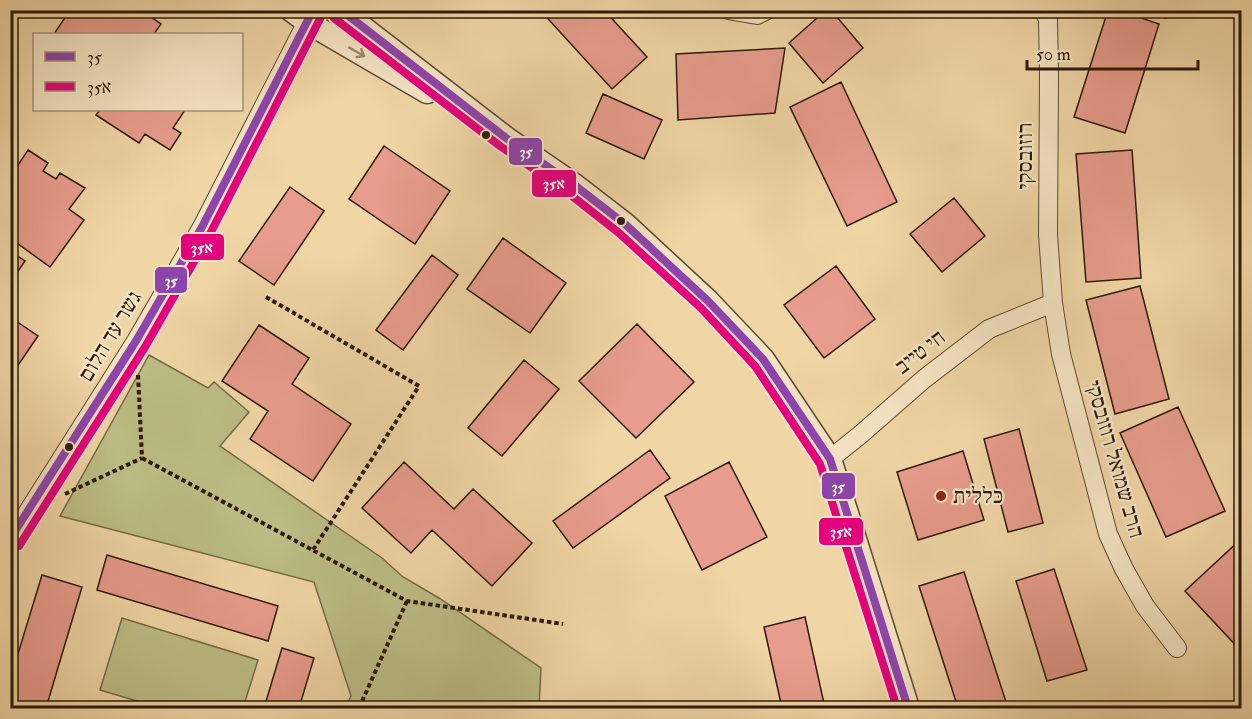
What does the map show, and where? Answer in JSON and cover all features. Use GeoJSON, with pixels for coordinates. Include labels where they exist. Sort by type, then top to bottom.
{"type":"FeatureCollection","features":[{"type":"Feature","properties":{"kind":"street"},"geometry":{"type":"LineString","coordinates":[[340,10],[506,138]]}},
{"type":"Feature","properties":{"kind":"street"},"geometry":{"type":"LineString","coordinates":[[728,10],[757,15],[767,10]]}},
{"type":"Feature","properties":{"kind":"street","name":"רוזובסקי"},"geometry":{"type":"LineString","coordinates":[[1044,10],[1048,20],[1048,236],[1053,303]]}},
{"type":"Feature","properties":{"kind":"street"},"geometry":{"type":"LineString","coordinates":[[304,14],[506,138],[573,184],[627,225],[708,301],[763,359],[830,459],[908,708]]}},
{"type":"Feature","properties":{"kind":"street","name":"גשר עד הלום"},"geometry":{"type":"LineString","coordinates":[[10,540],[136,341],[202,227],[304,14]]}},
{"type":"Feature","properties":{"kind":"street","name":"חי טייב"},"geometry":{"type":"LineString","coordinates":[[830,459],[924,379],[989,329],[1053,303]]}},
{"type":"Feature","properties":{"kind":"street","name":"הרב שמואל רוזובסקי"},"geometry":{"type":"LineString","coordinates":[[1053,303],[1061,354],[1108,534],[1124,569],[1146,606],[1177,648]]}},
{"type":"Feature","properties":{"kind":"path"},"geometry":{"type":"LineString","coordinates":[[266,297],[419,386],[313,550]]}},
{"type":"Feature","properties":{"kind":"path"},"geometry":{"type":"LineString","coordinates":[[136,341],[142,458]]}},
{"type":"Feature","properties":{"kind":"path"},"geometry":{"type":"LineString","coordinates":[[142,458],[407,601],[563,624]]}},
{"type":"Feature","properties":{"kind":"path"},"geometry":{"type":"LineString","coordinates":[[31,509],[142,458]]}},
{"type":"Feature","properties":{"kind":"path"},"geometry":{"type":"LineString","coordinates":[[359,708],[407,601]]}},
{"type":"Feature","properties":{"kind":"green space"},"geometry":{"type":"Polygon","coordinates":[[[149,355],[208,388],[214,382],[249,412],[220,446],[382,558],[403,577],[439,598],[541,668],[539,708],[345,708],[351,696],[314,582],[60,516],[149,355]]]}},
{"type":"Feature","properties":{"kind":"green space"},"geometry":{"type":"Polygon","coordinates":[[[122,618],[258,660],[243,708],[160,708],[100,690],[122,618]]]}},
{"type":"Feature","properties":{"kind":"building"},"geometry":{"type":"Polygon","coordinates":[[[70,10],[141,10],[161,24],[155,33],[55,33],[70,10]]]}},
{"type":"Feature","properties":{"kind":"building"},"geometry":{"type":"Polygon","coordinates":[[[540,10],[604,10],[647,57],[612,89],[540,10]]]}},
{"type":"Feature","properties":{"kind":"building"},"geometry":{"type":"Polygon","coordinates":[[[826,10],[831,10],[863,48],[823,83],[789,43],[826,10]]]}},
{"type":"Feature","properties":{"kind":"building"},"geometry":{"type":"Polygon","coordinates":[[[1108,10],[1118,10],[1159,24],[1125,133],[1074,117],[1108,10]]]}},
{"type":"Feature","properties":{"kind":"building"},"geometry":{"type":"Polygon","coordinates":[[[1163,10],[1190,10],[1165,18],[1163,10]]]}},
{"type":"Feature","properties":{"kind":"building"},"geometry":{"type":"Polygon","coordinates":[[[785,48],[775,113],[678,120],[676,54],[785,48]]]}},
{"type":"Feature","properties":{"kind":"building"},"geometry":{"type":"Polygon","coordinates":[[[841,82],[897,202],[847,226],[790,107],[841,82]]]}},
{"type":"Feature","properties":{"kind":"building"},"geometry":{"type":"Polygon","coordinates":[[[603,94],[662,120],[644,159],[586,133],[603,94]]]}},
{"type":"Feature","properties":{"kind":"building"},"geometry":{"type":"Polygon","coordinates":[[[99,111],[184,111],[173,128],[181,133],[170,150],[145,134],[139,143],[96,115],[99,111]]]}},
{"type":"Feature","properties":{"kind":"building"},"geometry":{"type":"Polygon","coordinates":[[[384,146],[450,191],[415,244],[349,199],[384,146]]]}},
{"type":"Feature","properties":{"kind":"building"},"geometry":{"type":"Polygon","coordinates":[[[28,150],[48,163],[43,171],[56,179],[60,173],[85,188],[69,209],[84,220],[50,267],[14,241],[10,245],[10,177],[28,150]]]}},
{"type":"Feature","properties":{"kind":"building"},"geometry":{"type":"Polygon","coordinates":[[[1132,150],[1141,278],[1086,282],[1076,154],[1132,150]]]}},
{"type":"Feature","properties":{"kind":"building"},"geometry":{"type":"Polygon","coordinates":[[[290,187],[324,211],[274,285],[239,261],[290,187]]]}},
{"type":"Feature","properties":{"kind":"building"},"geometry":{"type":"Polygon","coordinates":[[[954,198],[985,236],[942,272],[910,234],[954,198]]]}},
{"type":"Feature","properties":{"kind":"building"},"geometry":{"type":"Polygon","coordinates":[[[503,238],[566,283],[530,333],[467,289],[503,238]]]}},
{"type":"Feature","properties":{"kind":"building"},"geometry":{"type":"Polygon","coordinates":[[[10,251],[25,261],[10,283],[10,251]]]}},
{"type":"Feature","properties":{"kind":"building"},"geometry":{"type":"Polygon","coordinates":[[[432,255],[458,275],[403,350],[376,330],[432,255]]]}},
{"type":"Feature","properties":{"kind":"building"},"geometry":{"type":"Polygon","coordinates":[[[836,266],[875,319],[824,358],[784,305],[836,266]]]}},
{"type":"Feature","properties":{"kind":"building"},"geometry":{"type":"Polygon","coordinates":[[[1140,286],[1169,399],[1115,414],[1086,300],[1140,286]]]}},
{"type":"Feature","properties":{"kind":"building"},"geometry":{"type":"Polygon","coordinates":[[[10,317],[38,336],[10,377],[10,317]]]}},
{"type":"Feature","properties":{"kind":"building"},"geometry":{"type":"Polygon","coordinates":[[[637,324],[694,382],[636,438],[579,381],[637,324]]]}},
{"type":"Feature","properties":{"kind":"building"},"geometry":{"type":"Polygon","coordinates":[[[259,325],[309,358],[292,384],[351,424],[313,481],[250,439],[268,411],[222,381],[259,325]]]}},
{"type":"Feature","properties":{"kind":"building"},"geometry":{"type":"Polygon","coordinates":[[[524,360],[559,389],[502,456],[468,428],[524,360]]]}},
{"type":"Feature","properties":{"kind":"building"},"geometry":{"type":"Polygon","coordinates":[[[1178,407],[1225,511],[1166,537],[1120,433],[1178,407]]]}},
{"type":"Feature","properties":{"kind":"building"},"geometry":{"type":"Polygon","coordinates":[[[10,421],[16,425],[10,434],[10,421]]]}},
{"type":"Feature","properties":{"kind":"building"},"geometry":{"type":"Polygon","coordinates":[[[1019,429],[1043,523],[1008,532],[984,439],[1019,429]]]}},
{"type":"Feature","properties":{"kind":"building"},"geometry":{"type":"Polygon","coordinates":[[[650,450],[670,478],[573,548],[553,521],[650,450]]]}},
{"type":"Feature","properties":{"kind":"building","name":"כללית"},"geometry":{"type":"Polygon","coordinates":[[[963,451],[984,520],[918,540],[897,472],[963,451]]]}},
{"type":"Feature","properties":{"kind":"building"},"geometry":{"type":"Polygon","coordinates":[[[404,462],[454,509],[473,489],[532,543],[492,586],[432,530],[411,553],[362,508],[404,462]]]}},
{"type":"Feature","properties":{"kind":"building"},"geometry":{"type":"Polygon","coordinates":[[[729,462],[767,537],[702,570],[665,496],[729,462]]]}},
{"type":"Feature","properties":{"kind":"building"},"geometry":{"type":"Polygon","coordinates":[[[1240,540],[1242,541],[1242,652],[1185,591],[1240,540]]]}},
{"type":"Feature","properties":{"kind":"building"},"geometry":{"type":"Polygon","coordinates":[[[107,555],[278,606],[268,641],[97,590],[107,555]]]}},
{"type":"Feature","properties":{"kind":"building"},"geometry":{"type":"Polygon","coordinates":[[[1054,569],[1087,670],[1047,681],[1016,581],[1054,569]]]}},
{"type":"Feature","properties":{"kind":"building"},"geometry":{"type":"Polygon","coordinates":[[[964,572],[1008,708],[958,708],[919,586],[964,572]]]}},
{"type":"Feature","properties":{"kind":"building"},"geometry":{"type":"Polygon","coordinates":[[[42,575],[82,587],[46,708],[10,708],[10,680],[42,575]]]}},
{"type":"Feature","properties":{"kind":"building"},"geometry":{"type":"Polygon","coordinates":[[[805,617],[825,708],[782,708],[764,627],[805,617]]]}},
{"type":"Feature","properties":{"kind":"building"},"geometry":{"type":"Polygon","coordinates":[[[282,648],[314,658],[299,708],[264,708],[282,648]]]}},
{"type":"Feature","properties":{"kind":"transit line","name":"35"},"geometry":{"type":"LineString","coordinates":[[10,539],[136,341],[202,227],[313,10]]}},
{"type":"Feature","properties":{"kind":"transit line","name":"35"},"geometry":{"type":"LineString","coordinates":[[341,10],[506,138],[573,184],[626,225],[708,301],[763,359],[830,459],[908,708]]}},
{"type":"Feature","properties":{"kind":"transit line","name":"35א"},"geometry":{"type":"LineString","coordinates":[[19,546],[145,347],[211,232],[322,15]]}},
{"type":"Feature","properties":{"kind":"transit line","name":"35א"},"geometry":{"type":"LineString","coordinates":[[334,18],[500,146],[567,192],[619,233],[701,308],[755,366],[820,464],[897,708]]}},
{"type":"Feature","properties":{"kind":"place","name":"כללית"},"geometry":{"type":"Point","coordinates":[941,496]}}]}
